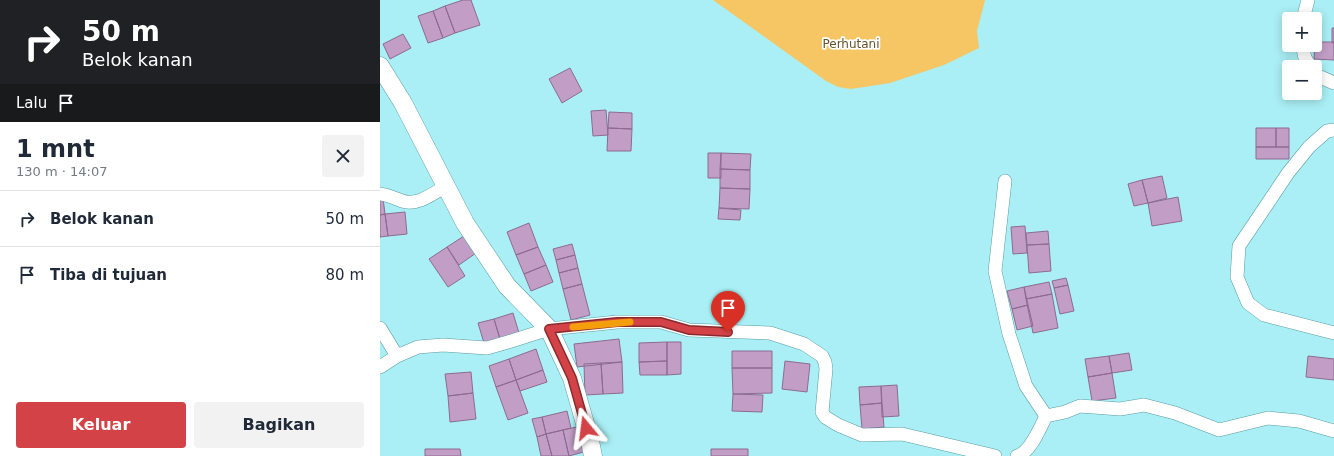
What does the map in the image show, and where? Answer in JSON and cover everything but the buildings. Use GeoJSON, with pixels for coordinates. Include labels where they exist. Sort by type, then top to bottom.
{"type":"FeatureCollection","features":[{"type":"Feature","properties":{"kind":"street"},"geometry":{"type":"LineString","coordinates":[[1305,12],[1308,0]]}},
{"type":"Feature","properties":{"kind":"street"},"geometry":{"type":"LineString","coordinates":[[380,66],[403,103],[465,223],[507,286],[549,329],[572,378],[593,456]]}},
{"type":"Feature","properties":{"kind":"street"},"geometry":{"type":"LineString","coordinates":[[1322,78],[1334,83]]}},
{"type":"Feature","properties":{"kind":"street"},"geometry":{"type":"LineString","coordinates":[[1334,130],[1327,131],[1309,147],[1288,173],[1239,246],[1237,277],[1248,303],[1264,315],[1334,333]]}},
{"type":"Feature","properties":{"kind":"street"},"geometry":{"type":"LineString","coordinates":[[1005,181],[995,272],[1009,334],[1026,386],[1046,416]]}},
{"type":"Feature","properties":{"kind":"street"},"geometry":{"type":"LineString","coordinates":[[380,194],[403,201],[418,202],[446,186]]}},
{"type":"Feature","properties":{"kind":"street"},"geometry":{"type":"LineString","coordinates":[[380,367],[397,356],[418,347],[443,345],[487,348],[549,329],[617,322],[661,322],[689,330],[770,333],[804,344],[822,356],[826,369],[822,412],[824,417],[838,425],[862,435],[902,434],[995,456]]}},
{"type":"Feature","properties":{"kind":"street"},"geometry":{"type":"LineString","coordinates":[[380,328],[397,356]]}},
{"type":"Feature","properties":{"kind":"street"},"geometry":{"type":"LineString","coordinates":[[1046,416],[1066,412],[1080,406],[1120,409],[1144,405],[1175,413],[1219,430],[1268,418],[1299,421],[1334,431]]}},
{"type":"Feature","properties":{"kind":"street"},"geometry":{"type":"LineString","coordinates":[[1017,456],[1022,455],[1033,441],[1046,416]]}},
{"type":"Feature","properties":{"kind":"green space","name":"Perhutani"},"geometry":{"type":"Polygon","coordinates":[[[713,0],[985,0],[977,31],[979,48],[944,65],[890,83],[851,89],[838,87],[826,81],[713,0]]]}},
{"type":"Feature","properties":{"kind":"slow traffic"},"geometry":{"type":"LineString","coordinates":[[573,327],[630,322]]}},
{"type":"Feature","properties":{"kind":"route"},"geometry":{"type":"LineString","coordinates":[[586,428],[572,378],[549,329],[617,322],[661,322],[689,330],[728,332]]}}]}
